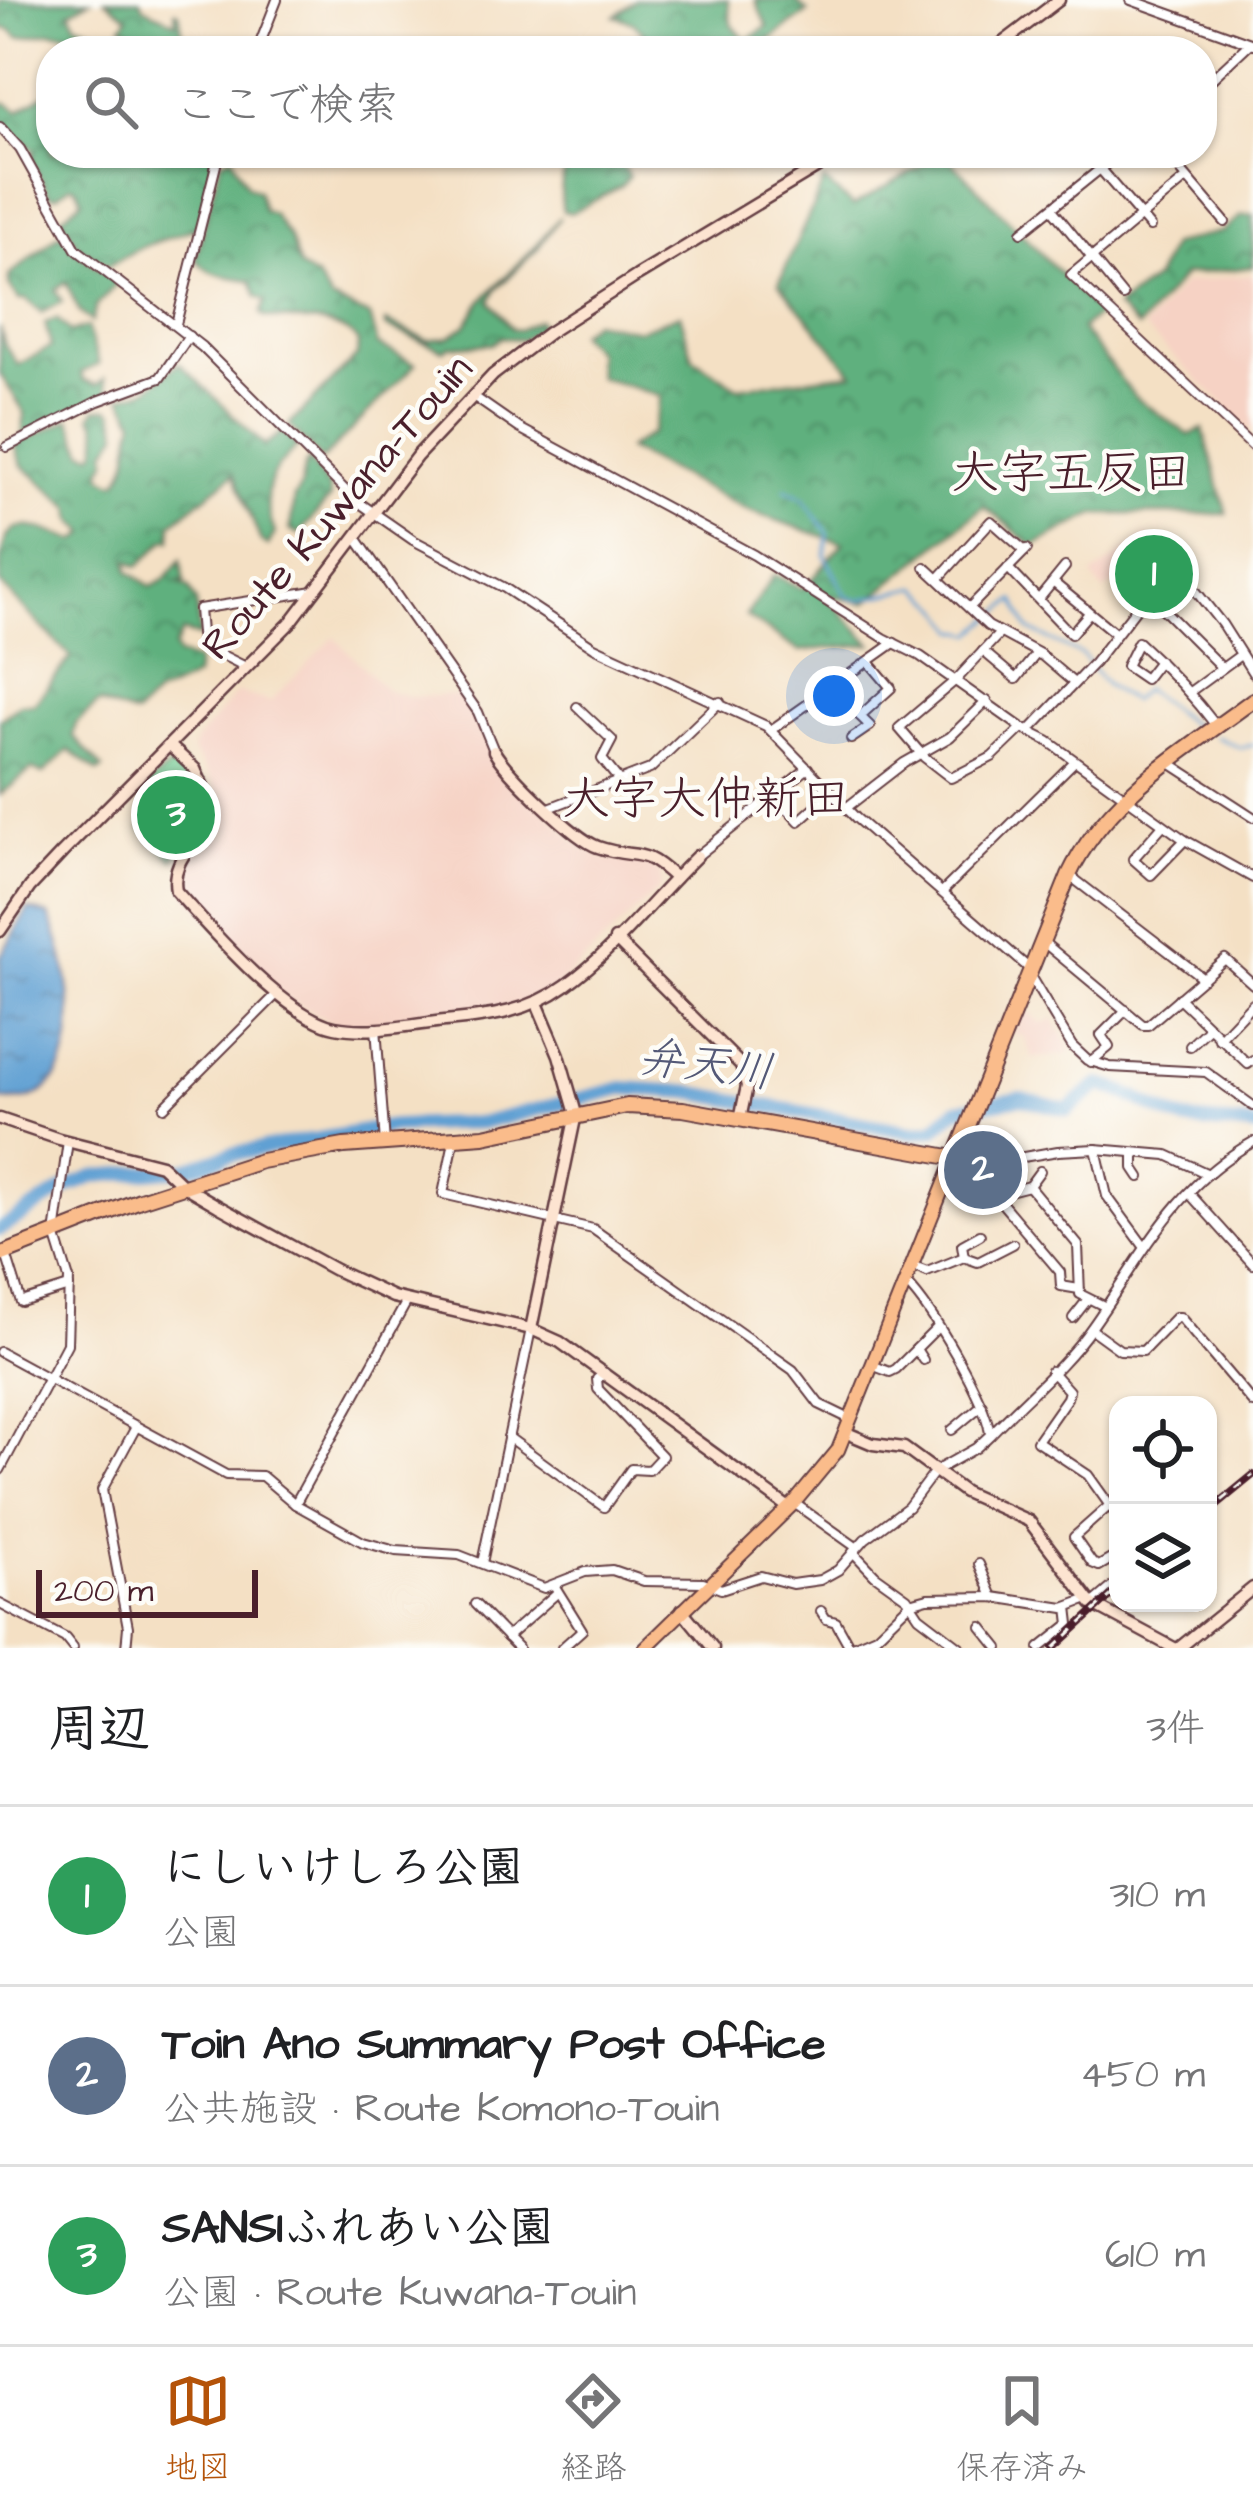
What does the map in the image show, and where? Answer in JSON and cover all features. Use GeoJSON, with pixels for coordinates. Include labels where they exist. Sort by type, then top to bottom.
{"type":"FeatureCollection","features":[{"type":"Feature","properties":{"kind":"highway"},"geometry":{"type":"LineString","coordinates":[[3,1254],[55,1227],[178,1181],[385,1139],[484,1136],[575,1111],[646,1106],[742,1114],[955,1158],[1069,875],[1094,831],[1124,799],[1253,700]]}},
{"type":"Feature","properties":{"kind":"main road"},"geometry":{"type":"LineString","coordinates":[[645,1648],[821,1475],[850,1427],[955,1158]]}},
{"type":"Feature","properties":{"kind":"street"},"geometry":{"type":"LineString","coordinates":[[263,36],[277,0]]}},
{"type":"Feature","properties":{"kind":"street"},"geometry":{"type":"LineString","coordinates":[[1012,36],[1059,0]]}},
{"type":"Feature","properties":{"kind":"street"},"geometry":{"type":"LineString","coordinates":[[1131,0],[1251,44],[1217,75]]}},
{"type":"Feature","properties":{"kind":"street"},"geometry":{"type":"LineString","coordinates":[[0,127],[20,149],[76,248],[176,324],[375,515],[431,551],[502,587],[594,647],[720,702],[771,730],[846,808],[1030,972],[1072,1046],[1091,1062],[1206,1072],[1253,1106]]}},
{"type":"Feature","properties":{"kind":"street"},"geometry":{"type":"LineString","coordinates":[[176,324],[215,168]]}},
{"type":"Feature","properties":{"kind":"street","name":"Route Kuwana-Touin"},"geometry":{"type":"LineString","coordinates":[[0,931],[31,887],[319,591],[417,456],[472,395],[566,322],[817,168]]}},
{"type":"Feature","properties":{"kind":"street"},"geometry":{"type":"LineString","coordinates":[[1179,168],[1225,222]]}},
{"type":"Feature","properties":{"kind":"street"},"geometry":{"type":"LineString","coordinates":[[1022,232],[1100,169],[1150,227]]}},
{"type":"Feature","properties":{"kind":"street"},"geometry":{"type":"LineString","coordinates":[[1187,178],[1071,275],[1253,447]]}},
{"type":"Feature","properties":{"kind":"street"},"geometry":{"type":"LineString","coordinates":[[1052,209],[1124,296]]}},
{"type":"Feature","properties":{"kind":"street"},"geometry":{"type":"LineString","coordinates":[[7,447],[98,401],[160,378],[189,336]]}},
{"type":"Feature","properties":{"kind":"street"},"geometry":{"type":"LineString","coordinates":[[472,395],[519,428],[754,555],[957,679],[1124,799],[1253,878]]}},
{"type":"Feature","properties":{"kind":"street"},"geometry":{"type":"LineString","coordinates":[[940,577],[992,521],[1027,549],[969,608]]}},
{"type":"Feature","properties":{"kind":"street"},"geometry":{"type":"LineString","coordinates":[[357,539],[478,712],[494,751],[587,842],[613,851],[647,854],[675,878]]}},
{"type":"Feature","properties":{"kind":"street"},"geometry":{"type":"LineString","coordinates":[[1164,551],[1222,624],[1253,673]]}},
{"type":"Feature","properties":{"kind":"street"},"geometry":{"type":"LineString","coordinates":[[1000,633],[957,679],[899,728],[951,778],[992,757],[1026,729],[1092,666],[1147,593],[1176,566]]}},
{"type":"Feature","properties":{"kind":"street"},"geometry":{"type":"LineString","coordinates":[[925,567],[985,624],[1037,653],[1074,683]]}},
{"type":"Feature","properties":{"kind":"street"},"geometry":{"type":"LineString","coordinates":[[1039,599],[1065,567]]}},
{"type":"Feature","properties":{"kind":"street"},"geometry":{"type":"LineString","coordinates":[[1008,568],[1071,634],[1089,613]]}},
{"type":"Feature","properties":{"kind":"street"},"geometry":{"type":"LineString","coordinates":[[1054,583],[1116,634]]}},
{"type":"Feature","properties":{"kind":"street"},"geometry":{"type":"LineString","coordinates":[[247,667],[202,645],[199,609],[319,591]]}},
{"type":"Feature","properties":{"kind":"street"},"geometry":{"type":"LineString","coordinates":[[1147,593],[1222,668]]}},
{"type":"Feature","properties":{"kind":"street"},"geometry":{"type":"LineString","coordinates":[[1160,661],[1145,679],[1126,666],[1138,642],[1160,661],[1191,691],[1217,727]]}},
{"type":"Feature","properties":{"kind":"street"},"geometry":{"type":"LineString","coordinates":[[771,730],[894,643]]}},
{"type":"Feature","properties":{"kind":"street"},"geometry":{"type":"LineString","coordinates":[[983,651],[1016,679],[1037,653]]}},
{"type":"Feature","properties":{"kind":"street"},"geometry":{"type":"LineString","coordinates":[[1191,691],[1239,656]]}},
{"type":"Feature","properties":{"kind":"street"},"geometry":{"type":"LineString","coordinates":[[860,716],[891,688],[869,662]]}},
{"type":"Feature","properties":{"kind":"street"},"geometry":{"type":"LineString","coordinates":[[830,687],[870,725],[851,739]]}},
{"type":"Feature","properties":{"kind":"street"},"geometry":{"type":"LineString","coordinates":[[846,808],[950,737],[987,701]]}},
{"type":"Feature","properties":{"kind":"street"},"geometry":{"type":"LineString","coordinates":[[549,808],[650,769],[720,702]]}},
{"type":"Feature","properties":{"kind":"street"},"geometry":{"type":"LineString","coordinates":[[577,707],[612,740],[602,759],[618,779]]}},
{"type":"Feature","properties":{"kind":"street"},"geometry":{"type":"LineString","coordinates":[[170,746],[195,769],[212,806],[205,826],[178,861],[176,891],[278,994],[318,1022],[335,1027],[376,1028],[488,1017],[537,1003],[575,979],[697,856],[808,768]]}},
{"type":"Feature","properties":{"kind":"street"},"geometry":{"type":"LineString","coordinates":[[942,892],[1075,761]]}},
{"type":"Feature","properties":{"kind":"street"},"geometry":{"type":"LineString","coordinates":[[1170,763],[1253,817]]}},
{"type":"Feature","properties":{"kind":"street"},"geometry":{"type":"LineString","coordinates":[[775,795],[799,821],[832,792]]}},
{"type":"Feature","properties":{"kind":"street"},"geometry":{"type":"LineString","coordinates":[[1163,825],[1133,859],[1151,875],[1185,840]]}},
{"type":"Feature","properties":{"kind":"street"},"geometry":{"type":"LineString","coordinates":[[1069,875],[1204,978]]}},
{"type":"Feature","properties":{"kind":"street"},"geometry":{"type":"LineString","coordinates":[[615,939],[738,1061],[746,1078],[742,1114]]}},
{"type":"Feature","properties":{"kind":"street"},"geometry":{"type":"LineString","coordinates":[[1042,941],[1143,1025],[1225,959],[1253,984]]}},
{"type":"Feature","properties":{"kind":"street"},"geometry":{"type":"LineString","coordinates":[[164,1107],[278,994]]}},
{"type":"Feature","properties":{"kind":"street"},"geometry":{"type":"LineString","coordinates":[[1179,998],[1248,1064],[1253,1060]]}},
{"type":"Feature","properties":{"kind":"street"},"geometry":{"type":"LineString","coordinates":[[482,1563],[557,1217],[575,1111],[537,1003]]}},
{"type":"Feature","properties":{"kind":"street"},"geometry":{"type":"LineString","coordinates":[[1219,1039],[1253,1004]]}},
{"type":"Feature","properties":{"kind":"street"},"geometry":{"type":"LineString","coordinates":[[1091,1062],[1109,1047],[1101,1035],[1126,1010]]}},
{"type":"Feature","properties":{"kind":"street"},"geometry":{"type":"LineString","coordinates":[[376,1028],[385,1139]]}},
{"type":"Feature","properties":{"kind":"street"},"geometry":{"type":"LineString","coordinates":[[1190,1046],[1209,1028]]}},
{"type":"Feature","properties":{"kind":"street"},"geometry":{"type":"LineString","coordinates":[[0,1120],[160,1165],[178,1181],[335,1270],[406,1301],[531,1329],[560,1342],[855,1550],[919,1616],[961,1648]]}},
{"type":"Feature","properties":{"kind":"street"},"geometry":{"type":"LineString","coordinates":[[454,1139],[443,1194],[593,1229],[793,1370],[818,1404],[873,1444],[904,1448],[964,1492],[1034,1525],[1090,1601],[1176,1648],[1253,1588]]}},
{"type":"Feature","properties":{"kind":"street"},"geometry":{"type":"LineString","coordinates":[[0,1470],[67,1344],[69,1287],[55,1227],[68,1142]]}},
{"type":"Feature","properties":{"kind":"street"},"geometry":{"type":"LineString","coordinates":[[507,1637],[555,1589],[585,1572],[611,1570],[644,1581],[704,1582],[721,1589],[761,1576],[791,1583],[820,1580],[838,1570],[855,1550],[908,1508],[935,1471],[991,1434],[1091,1329],[1143,1245],[1189,1193],[1207,1174],[1253,1142]]}},
{"type":"Feature","properties":{"kind":"street"},"geometry":{"type":"LineString","coordinates":[[963,1182],[971,1166],[1096,1149],[1167,1155],[1207,1174]]}},
{"type":"Feature","properties":{"kind":"street"},"geometry":{"type":"LineString","coordinates":[[1096,1149],[1107,1196],[1143,1245]]}},
{"type":"Feature","properties":{"kind":"street"},"geometry":{"type":"LineString","coordinates":[[1134,1155],[1140,1178]]}},
{"type":"Feature","properties":{"kind":"street"},"geometry":{"type":"LineString","coordinates":[[947,1180],[963,1182],[982,1198],[1029,1186],[1040,1171]]}},
{"type":"Feature","properties":{"kind":"street"},"geometry":{"type":"LineString","coordinates":[[1029,1186],[1078,1245],[1079,1289]]}},
{"type":"Feature","properties":{"kind":"street"},"geometry":{"type":"LineString","coordinates":[[1189,1193],[1253,1264]]}},
{"type":"Feature","properties":{"kind":"street"},"geometry":{"type":"LineString","coordinates":[[995,1195],[1060,1273],[1061,1286],[1079,1289],[1104,1306]]}},
{"type":"Feature","properties":{"kind":"street"},"geometry":{"type":"LineString","coordinates":[[964,1257],[962,1245],[980,1235]]}},
{"type":"Feature","properties":{"kind":"street"},"geometry":{"type":"LineString","coordinates":[[914,1267],[931,1272],[964,1257],[978,1262],[1013,1244]]}},
{"type":"Feature","properties":{"kind":"street"},"geometry":{"type":"LineString","coordinates":[[3,1254],[21,1302],[69,1287]]}},
{"type":"Feature","properties":{"kind":"street"},"geometry":{"type":"LineString","coordinates":[[907,1284],[982,1405],[991,1434]]}},
{"type":"Feature","properties":{"kind":"street"},"geometry":{"type":"LineString","coordinates":[[1073,1318],[1088,1299]]}},
{"type":"Feature","properties":{"kind":"street"},"geometry":{"type":"LineString","coordinates":[[295,1504],[406,1301]]}},
{"type":"Feature","properties":{"kind":"street"},"geometry":{"type":"LineString","coordinates":[[1091,1329],[1120,1350],[1143,1351],[1180,1317],[1253,1403]]}},
{"type":"Feature","properties":{"kind":"street"},"geometry":{"type":"LineString","coordinates":[[874,1366],[890,1372],[938,1328]]}},
{"type":"Feature","properties":{"kind":"street"},"geometry":{"type":"LineString","coordinates":[[916,1349],[923,1360]]}},
{"type":"Feature","properties":{"kind":"street"},"geometry":{"type":"LineString","coordinates":[[0,1352],[226,1475],[262,1476],[295,1504],[363,1542],[396,1551],[459,1555],[555,1589]]}},
{"type":"Feature","properties":{"kind":"street"},"geometry":{"type":"LineString","coordinates":[[1051,1371],[1069,1391],[1037,1441],[1088,1474],[1109,1504]]}},
{"type":"Feature","properties":{"kind":"street"},"geometry":{"type":"LineString","coordinates":[[508,1437],[604,1507],[631,1469],[649,1470],[662,1456],[598,1389],[596,1379],[605,1373]]}},
{"type":"Feature","properties":{"kind":"street"},"geometry":{"type":"LineString","coordinates":[[952,1430],[982,1405]]}},
{"type":"Feature","properties":{"kind":"street"},"geometry":{"type":"LineString","coordinates":[[126,1648],[128,1627],[102,1490],[136,1427]]}},
{"type":"Feature","properties":{"kind":"street"},"geometry":{"type":"LineString","coordinates":[[1109,1506],[1074,1537],[1092,1563],[1099,1566],[1109,1560]]}},
{"type":"Feature","properties":{"kind":"street"},"geometry":{"type":"LineString","coordinates":[[979,1564],[993,1597]]}},
{"type":"Feature","properties":{"kind":"street"},"geometry":{"type":"LineString","coordinates":[[821,1611],[836,1622],[849,1647],[877,1636],[910,1603],[928,1598],[993,1597],[1068,1607],[1090,1601],[1109,1588]]}},
{"type":"Feature","properties":{"kind":"street"},"geometry":{"type":"LineString","coordinates":[[555,1589],[582,1630],[562,1648]]}},
{"type":"Feature","properties":{"kind":"street"},"geometry":{"type":"LineString","coordinates":[[0,1604],[65,1638],[73,1648]]}},
{"type":"Feature","properties":{"kind":"street"},"geometry":{"type":"LineString","coordinates":[[475,1604],[518,1648]]}},
{"type":"Feature","properties":{"kind":"street"},"geometry":{"type":"LineString","coordinates":[[1040,1648],[1070,1624],[1068,1607]]}},
{"type":"Feature","properties":{"kind":"street"},"geometry":{"type":"LineString","coordinates":[[682,1610],[713,1648]]}},
{"type":"Feature","properties":{"kind":"street"},"geometry":{"type":"LineString","coordinates":[[982,1627],[999,1648]]}},
{"type":"Feature","properties":{"kind":"shaded area"},"geometry":{"type":"Polygon","coordinates":[[[1253,274],[1253,432],[1144,328],[1184,283],[1253,274]]]}},
{"type":"Feature","properties":{"kind":"shaded area"},"geometry":{"type":"Polygon","coordinates":[[[1146,535],[1163,555],[1133,581],[1127,576],[1103,591],[1092,576],[1146,535]]]}},
{"type":"Feature","properties":{"kind":"shaded area"},"geometry":{"type":"Polygon","coordinates":[[[334,637],[386,690],[410,697],[464,695],[485,729],[492,759],[583,848],[602,857],[650,863],[661,875],[661,887],[553,990],[504,1011],[337,1026],[285,997],[187,896],[182,873],[186,863],[214,829],[221,812],[212,781],[192,750],[196,741],[237,692],[270,702],[334,637]]]}},
{"type":"Feature","properties":{"kind":"shaded area"},"geometry":{"type":"Polygon","coordinates":[[[1024,1008],[1043,1024],[1053,1018],[1071,1048],[1067,1055],[1032,1058],[1024,1036],[1013,1034],[1024,1008]]]}},
{"type":"Feature","properties":{"kind":"green space"},"geometry":{"type":"Polygon","coordinates":[[[0,0],[90,0],[70,12],[76,23],[92,29],[18,37],[0,27],[0,0]]]}},
{"type":"Feature","properties":{"kind":"green space"},"geometry":{"type":"Polygon","coordinates":[[[105,0],[140,0],[144,7],[176,23],[175,11],[179,12],[183,36],[145,36],[122,26],[128,17],[105,0]]]}},
{"type":"Feature","properties":{"kind":"green space"},"geometry":{"type":"Polygon","coordinates":[[[636,0],[728,0],[731,23],[742,36],[640,36],[644,33],[633,22],[615,16],[636,0]]]}},
{"type":"Feature","properties":{"kind":"green space"},"geometry":{"type":"Polygon","coordinates":[[[755,0],[795,0],[808,12],[775,36],[754,36],[767,27],[755,0]]]}},
{"type":"Feature","properties":{"kind":"green space"},"geometry":{"type":"Polygon","coordinates":[[[36,100],[36,168],[213,168],[202,219],[196,228],[139,248],[108,266],[79,247],[61,217],[82,200],[77,188],[71,185],[56,196],[49,194],[32,162],[34,150],[0,121],[0,106],[5,102],[19,111],[36,100]]]}},
{"type":"Feature","properties":{"kind":"green space"},"geometry":{"type":"Polygon","coordinates":[[[219,168],[238,168],[247,186],[258,191],[263,211],[273,214],[290,239],[300,268],[317,278],[331,300],[370,316],[378,345],[416,364],[322,460],[289,425],[357,356],[358,342],[328,324],[265,317],[261,314],[266,301],[257,297],[251,281],[214,273],[196,259],[219,168]]]}},
{"type":"Feature","properties":{"kind":"green space"},"geometry":{"type":"Polygon","coordinates":[[[566,168],[624,168],[629,177],[623,185],[571,213],[563,211],[561,188],[566,168]]]}},
{"type":"Feature","properties":{"kind":"green space"},"geometry":{"type":"Polygon","coordinates":[[[918,168],[958,168],[1099,314],[1081,329],[1135,397],[1189,435],[1203,429],[1227,514],[1095,514],[1033,546],[984,506],[866,603],[825,595],[872,644],[799,651],[746,616],[774,575],[804,589],[843,543],[749,511],[627,449],[652,433],[661,396],[598,377],[595,350],[578,333],[593,321],[639,330],[680,314],[693,358],[738,387],[853,373],[779,283],[824,181],[853,206],[918,168]]]}},
{"type":"Feature","properties":{"kind":"green space"},"geometry":{"type":"Polygon","coordinates":[[[1253,215],[1253,267],[1184,275],[1138,328],[1116,307],[1155,279],[1171,245],[1223,231],[1241,216],[1253,215]]]}},
{"type":"Feature","properties":{"kind":"green space"},"geometry":{"type":"Polygon","coordinates":[[[560,217],[490,301],[512,329],[538,320],[540,326],[521,340],[501,337],[492,344],[444,350],[386,327],[386,322],[428,340],[449,337],[466,325],[482,300],[560,217]]]}},
{"type":"Feature","properties":{"kind":"green space"},"geometry":{"type":"Polygon","coordinates":[[[61,233],[73,249],[117,283],[96,307],[92,322],[79,312],[66,282],[55,289],[62,302],[41,313],[26,299],[19,300],[9,285],[9,276],[61,233]]]}},
{"type":"Feature","properties":{"kind":"green space"},"geometry":{"type":"Polygon","coordinates":[[[57,319],[70,332],[87,327],[99,364],[81,373],[83,380],[97,385],[105,378],[108,394],[22,435],[25,413],[0,374],[0,327],[18,365],[51,347],[45,323],[57,319]]]}},
{"type":"Feature","properties":{"kind":"green space"},"geometry":{"type":"Polygon","coordinates":[[[179,363],[265,446],[283,431],[297,447],[278,467],[269,486],[268,507],[275,533],[268,546],[261,542],[234,474],[172,523],[171,540],[166,539],[139,566],[128,560],[129,571],[151,587],[181,560],[185,582],[176,582],[189,588],[196,602],[200,637],[182,632],[174,648],[178,655],[197,662],[195,677],[155,696],[135,716],[99,703],[76,723],[73,736],[103,769],[98,772],[69,750],[43,774],[32,769],[0,795],[0,719],[20,704],[34,704],[71,657],[0,584],[4,544],[18,528],[42,529],[77,541],[87,533],[74,521],[71,507],[22,465],[15,445],[70,419],[84,451],[94,454],[98,435],[91,417],[96,409],[109,408],[119,433],[102,469],[103,476],[119,480],[135,420],[122,397],[148,389],[179,363]]]}},
{"type":"Feature","properties":{"kind":"green space"},"geometry":{"type":"Polygon","coordinates":[[[309,460],[329,488],[330,498],[299,534],[290,530],[294,497],[309,460]]]}},
{"type":"Feature","properties":{"kind":"green space"},"geometry":{"type":"Polygon","coordinates":[[[178,760],[198,788],[203,810],[194,832],[173,859],[141,828],[158,800],[145,786],[178,760]]]}},
{"type":"Feature","properties":{"kind":"water"},"geometry":{"type":"Polygon","coordinates":[[[28,909],[49,915],[58,938],[70,1000],[70,1032],[64,1060],[52,1083],[31,1098],[0,1100],[0,957],[28,909]]]}},
{"type":"Feature","properties":{"kind":"waterway"},"geometry":{"type":"LineString","coordinates":[[785,489],[803,498],[828,533],[825,556],[847,597],[858,600],[918,587],[942,608],[957,630],[973,634],[1015,600],[1029,630],[1082,655],[1106,685],[1131,701],[1144,689],[1199,730]]}},
{"type":"Feature","properties":{"kind":"waterway"},"geometry":{"type":"LineString","coordinates":[[1216,737],[1241,748],[1253,745]]}},
{"type":"Feature","properties":{"kind":"waterway","name":"弁天川"},"geometry":{"type":"LineString","coordinates":[[0,1229],[68,1187],[96,1176],[185,1169],[232,1154],[393,1126],[482,1123],[623,1088],[689,1092],[912,1132],[934,1129],[957,1109],[1020,1098],[1068,1110],[1099,1085],[1185,1120],[1253,1127]]}},
{"type":"Feature","properties":{"kind":"railway"},"geometry":{"type":"LineString","coordinates":[[1217,1505],[1253,1475]]}},
{"type":"Feature","properties":{"kind":"railway"},"geometry":{"type":"LineString","coordinates":[[1054,1648],[1109,1597]]}},
{"type":"Feature","properties":{"kind":"place","name":"にしいけしろ公園"},"geometry":{"type":"Point","coordinates":[1154,574]}},
{"type":"Feature","properties":{"kind":"place","name":"SANSIふれあい公園"},"geometry":{"type":"Point","coordinates":[176,815]}},
{"type":"Feature","properties":{"kind":"place","name":"Toin Ano Summary Post Office"},"geometry":{"type":"Point","coordinates":[983,1170]}},
{"type":"Feature","properties":{"kind":"district","name":"大字五反田"},"geometry":{"type":"Point","coordinates":[1071,474]}},
{"type":"Feature","properties":{"kind":"district","name":"大字大仲新田"},"geometry":{"type":"Point","coordinates":[706,800]}}]}
